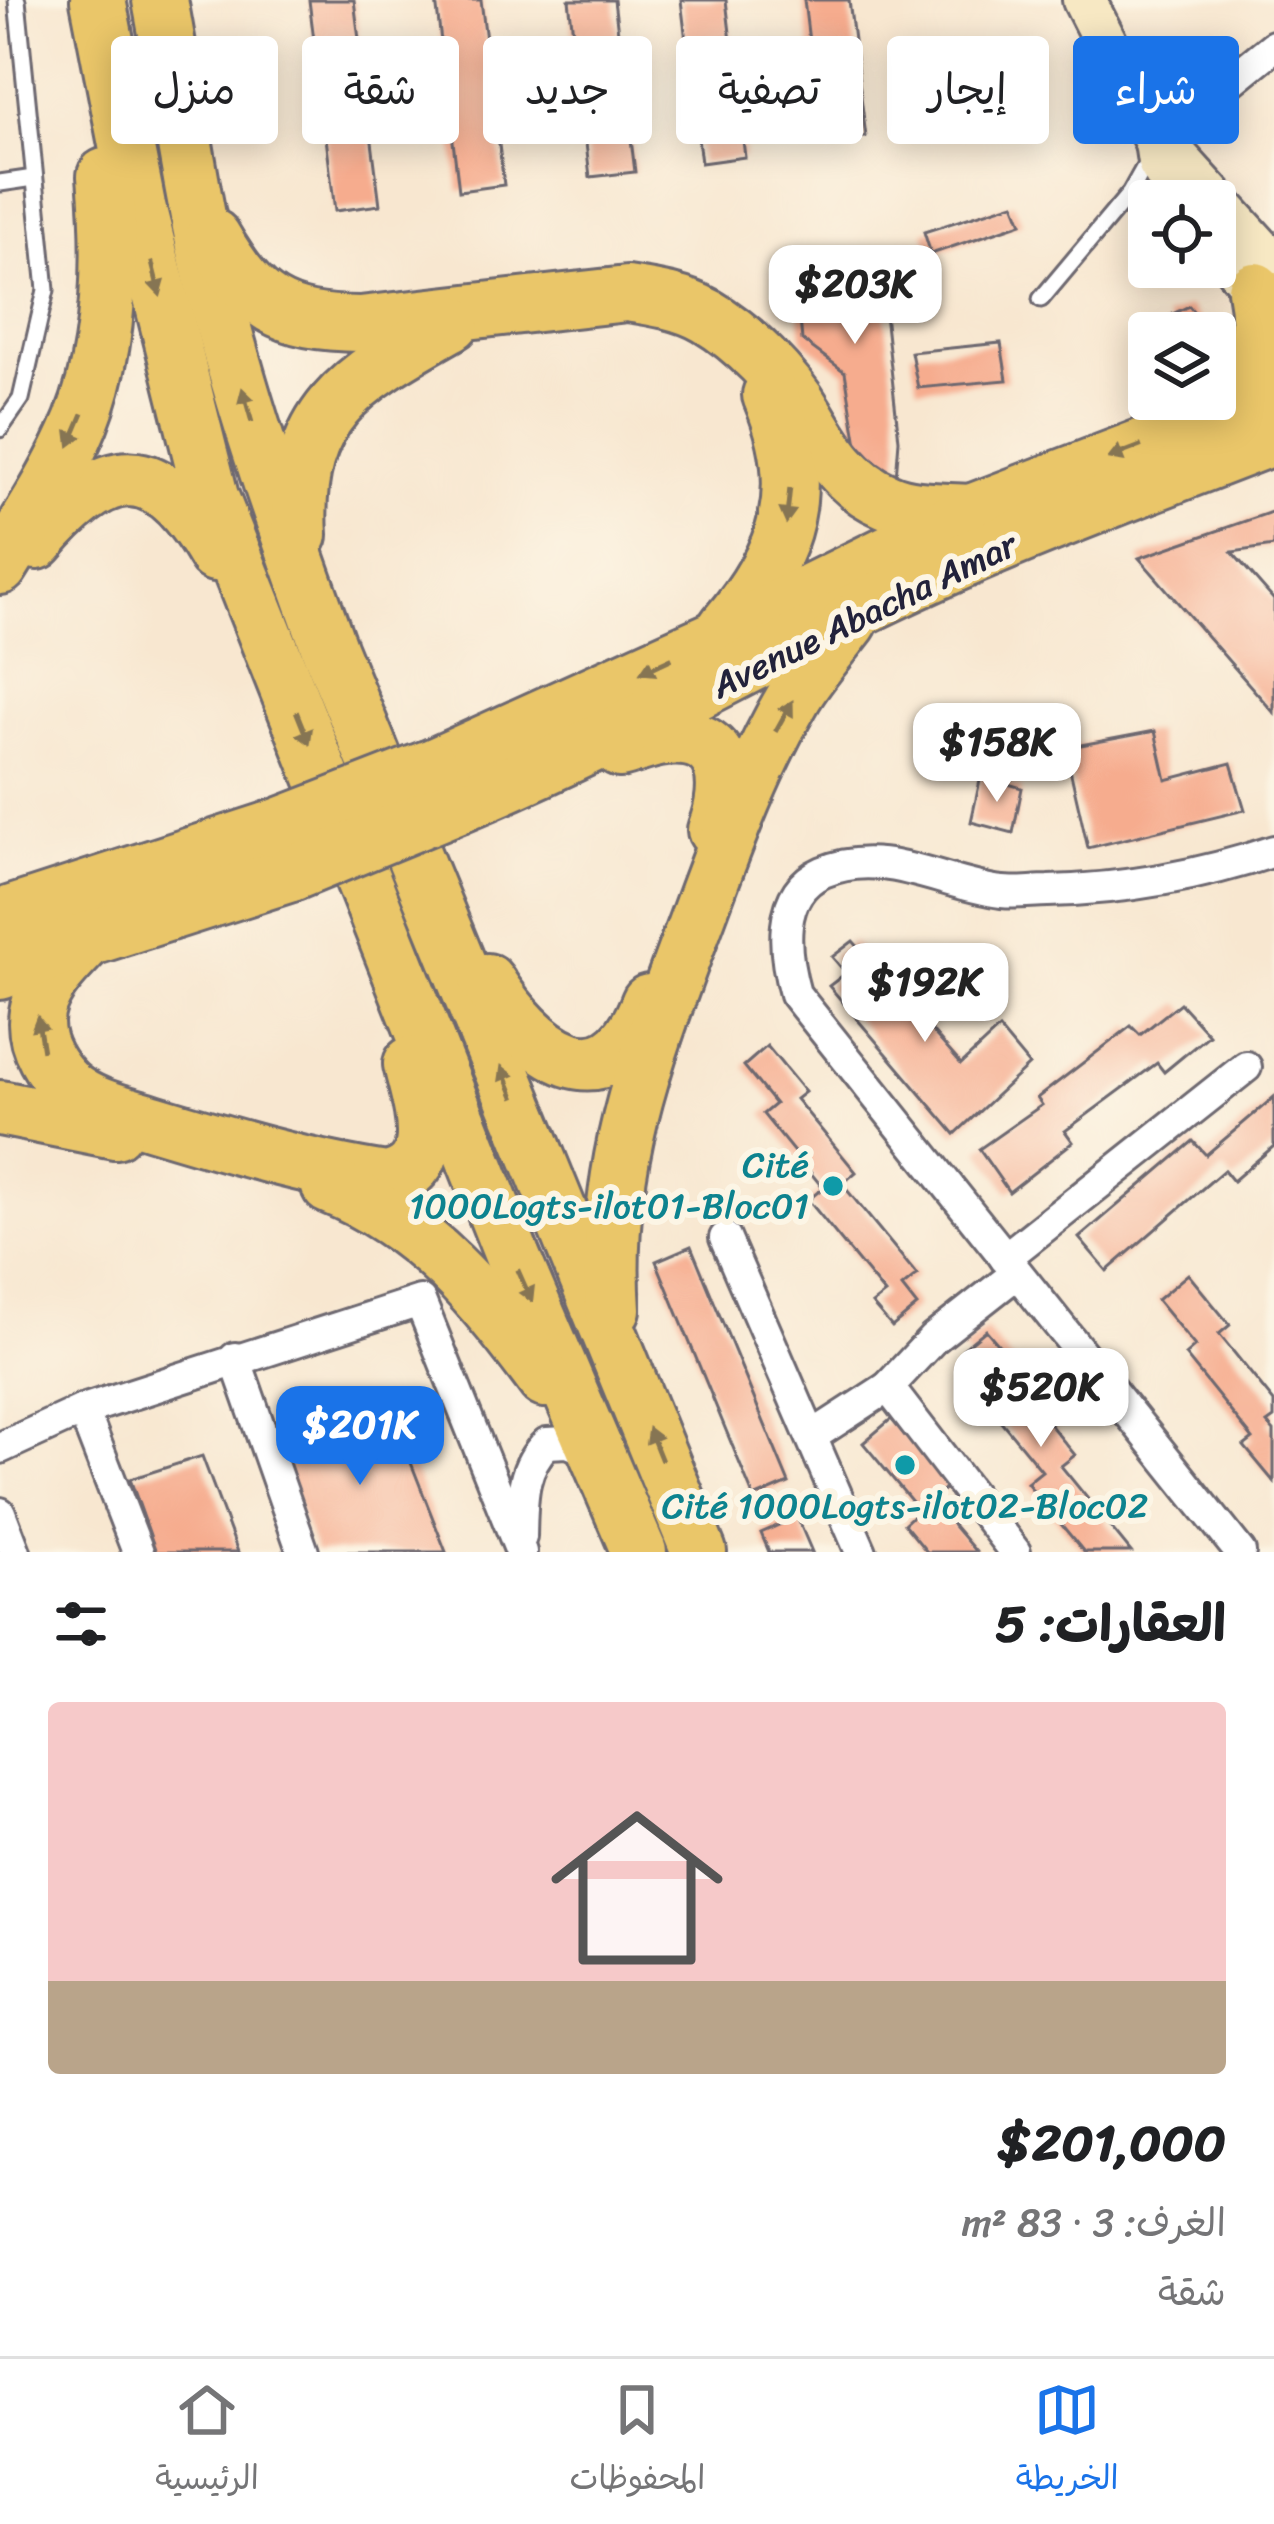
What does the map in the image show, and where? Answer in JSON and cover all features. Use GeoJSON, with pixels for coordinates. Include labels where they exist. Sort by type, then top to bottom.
{"type":"FeatureCollection","features":[{"type":"Feature","properties":{"kind":"highway"},"geometry":{"type":"LineString","coordinates":[[160,0],[214,289],[252,425],[302,573],[699,1552]]}},
{"type":"Feature","properties":{"kind":"highway"},"geometry":{"type":"LineString","coordinates":[[0,567],[62,463],[95,375],[110,230],[100,12]]}},
{"type":"Feature","properties":{"kind":"highway"},"geometry":{"type":"LineString","coordinates":[[100,12],[138,206],[211,497],[514,1258],[639,1552]]}},
{"type":"Feature","properties":{"kind":"highway"},"geometry":{"type":"LineString","coordinates":[[199,214],[236,277],[259,301],[288,316],[320,323],[360,324],[627,294],[668,300],[707,316],[753,354],[778,379],[835,464],[855,483],[907,508],[971,512]]}},
{"type":"Feature","properties":{"kind":"highway"},"geometry":{"type":"LineString","coordinates":[[1236,390],[1254,363],[1268,289]]}},
{"type":"Feature","properties":{"kind":"highway"},"geometry":{"type":"LineString","coordinates":[[302,573],[299,476],[306,452],[336,403],[368,374],[470,313]]}},
{"type":"Feature","properties":{"kind":"highway"},"geometry":{"type":"LineString","coordinates":[[718,637],[774,560],[789,506],[790,461],[783,426],[753,354]]}},
{"type":"Feature","properties":{"kind":"highway"},"geometry":{"type":"LineString","coordinates":[[1236,410],[1274,396]]}},
{"type":"Feature","properties":{"kind":"highway"},"geometry":{"type":"LineString","coordinates":[[0,972],[445,786],[718,637],[971,512],[1208,420]]}},
{"type":"Feature","properties":{"kind":"highway","name":"Avenue Abacha Amar"},"geometry":{"type":"LineString","coordinates":[[445,786],[537,773],[947,569],[1274,436]]}},
{"type":"Feature","properties":{"kind":"highway"},"geometry":{"type":"LineString","coordinates":[[0,592],[36,543],[80,498],[120,478],[142,481],[176,499],[199,526],[277,661]]}},
{"type":"Feature","properties":{"kind":"highway"},"geometry":{"type":"LineString","coordinates":[[616,1348],[611,1245],[616,1176],[638,1089],[739,808],[797,691],[860,609]]}},
{"type":"Feature","properties":{"kind":"highway"},"geometry":{"type":"LineString","coordinates":[[430,890],[504,1008],[537,1044],[578,1063],[607,1060],[626,1045],[640,1026],[718,821],[727,790],[722,766],[710,747],[691,738],[665,738],[537,773]]}},
{"type":"Feature","properties":{"kind":"highway"},"geometry":{"type":"LineString","coordinates":[[0,917],[281,851]]}},
{"type":"Feature","properties":{"kind":"highway"},"geometry":{"type":"LineString","coordinates":[[88,939],[55,975],[40,999],[35,1019],[37,1040],[48,1063],[69,1088],[96,1104],[207,1138],[386,1180],[409,1171],[422,1152],[424,1120],[371,898]]}},
{"type":"Feature","properties":{"kind":"highway"},"geometry":{"type":"LineString","coordinates":[[0,1108],[240,1160],[311,1179],[371,1203],[418,1235],[466,1279],[599,1455]]}},
{"type":"Feature","properties":{"kind":"main road"},"geometry":{"type":"LineString","coordinates":[[1084,0],[1102,36]]}},
{"type":"Feature","properties":{"kind":"main road"},"geometry":{"type":"LineString","coordinates":[[1156,144],[1159,162],[1170,180]]}},
{"type":"Feature","properties":{"kind":"main road"},"geometry":{"type":"LineString","coordinates":[[1158,144],[1192,172],[1268,289]]}},
{"type":"Feature","properties":{"kind":"main road"},"geometry":{"type":"LineString","coordinates":[[1236,261],[1268,289]]}},
{"type":"Feature","properties":{"kind":"street"},"geometry":{"type":"LineString","coordinates":[[1239,74],[1274,46]]}},
{"type":"Feature","properties":{"kind":"street"},"geometry":{"type":"LineString","coordinates":[[1240,1552],[795,994],[784,954],[787,917],[819,873],[870,860],[1003,892],[1066,891],[1108,890],[1218,870],[1274,851]]}},
{"type":"Feature","properties":{"kind":"street"},"geometry":{"type":"LineString","coordinates":[[814,1435],[888,1387],[1011,1266],[1246,1067]]}},
{"type":"Feature","properties":{"kind":"street"},"geometry":{"type":"LineString","coordinates":[[724,1238],[814,1435],[861,1552]]}},
{"type":"Feature","properties":{"kind":"street"},"geometry":{"type":"LineString","coordinates":[[0,1448],[83,1410],[420,1301],[521,1551]]}},
{"type":"Feature","properties":{"kind":"street"},"geometry":{"type":"LineString","coordinates":[[235,1358],[303,1552]]}},
{"type":"Feature","properties":{"kind":"street"},"geometry":{"type":"LineString","coordinates":[[888,1387],[1015,1552]]}},
{"type":"Feature","properties":{"kind":"street"},"geometry":{"type":"LineString","coordinates":[[83,1410],[138,1552]]}},
{"type":"Feature","properties":{"kind":"street"},"geometry":{"type":"LineString","coordinates":[[521,1551],[522,1486],[536,1454],[547,1443],[568,1442],[599,1455]]}},
{"type":"Feature","properties":{"kind":"street"},"geometry":{"type":"LineString","coordinates":[[0,1513],[15,1552]]}},
{"type":"Feature","properties":{"kind":"lane"},"geometry":{"type":"LineString","coordinates":[[0,429],[21,399],[46,290],[16,0]]}},
{"type":"Feature","properties":{"kind":"lane"},"geometry":{"type":"LineString","coordinates":[[1041,298],[1130,194],[1155,144]]}},
{"type":"Feature","properties":{"kind":"lane"},"geometry":{"type":"LineString","coordinates":[[0,183],[34,178]]}},
{"type":"Feature","properties":{"kind":"building"},"geometry":{"type":"Polygon","coordinates":[[[309,0],[354,0],[359,36],[313,36],[309,0]]]}},
{"type":"Feature","properties":{"kind":"building"},"geometry":{"type":"Polygon","coordinates":[[[436,0],[481,0],[485,36],[483,144],[499,144],[504,185],[459,191],[453,144],[459,144],[459,36],[440,36],[436,0]]]}},
{"type":"Feature","properties":{"kind":"building"},"geometry":{"type":"Polygon","coordinates":[[[569,0],[614,0],[618,36],[573,36],[569,0]]]}},
{"type":"Feature","properties":{"kind":"building"},"geometry":{"type":"Polygon","coordinates":[[[681,0],[726,0],[730,36],[685,36],[681,0]]]}},
{"type":"Feature","properties":{"kind":"building"},"geometry":{"type":"Polygon","coordinates":[[[804,0],[849,0],[853,36],[808,36],[804,0]]]}},
{"type":"Feature","properties":{"kind":"building"},"geometry":{"type":"Polygon","coordinates":[[[327,144],[372,144],[380,205],[335,211],[327,144]]]}},
{"type":"Feature","properties":{"kind":"building"},"geometry":{"type":"Polygon","coordinates":[[[586,144],[632,144],[635,172],[590,177],[586,144]]]}},
{"type":"Feature","properties":{"kind":"building"},"geometry":{"type":"Polygon","coordinates":[[[699,144],[743,144],[745,157],[701,163],[699,144]]]}},
{"type":"Feature","properties":{"kind":"building"},"geometry":{"type":"Polygon","coordinates":[[[1014,203],[1022,223],[931,254],[924,232],[1014,203]]]}},
{"type":"Feature","properties":{"kind":"building"},"geometry":{"type":"Polygon","coordinates":[[[878,251],[899,440],[895,490],[860,463],[845,372],[802,340],[796,277],[801,260],[878,251]]]}},
{"type":"Feature","properties":{"kind":"building"},"geometry":{"type":"Polygon","coordinates":[[[1001,343],[1007,380],[918,388],[911,352],[1001,343]]]}},
{"type":"Feature","properties":{"kind":"building"},"geometry":{"type":"Polygon","coordinates":[[[1274,511],[1274,546],[1232,552],[1274,600],[1274,713],[1139,558],[1274,511]]]}},
{"type":"Feature","properties":{"kind":"building"},"geometry":{"type":"Polygon","coordinates":[[[1155,731],[1166,780],[1231,763],[1245,810],[1088,848],[1065,748],[1155,731]]]}},
{"type":"Feature","properties":{"kind":"building"},"geometry":{"type":"Polygon","coordinates":[[[981,776],[1022,788],[1013,833],[971,822],[981,776]]]}},
{"type":"Feature","properties":{"kind":"building"},"geometry":{"type":"Polygon","coordinates":[[[853,941],[961,1064],[999,1029],[1029,1065],[955,1134],[829,986],[846,973],[832,957],[853,941]]]}},
{"type":"Feature","properties":{"kind":"building"},"geometry":{"type":"Polygon","coordinates":[[[1180,1003],[1209,1035],[1164,1072],[1157,1063],[1065,1131],[1073,1142],[1009,1192],[979,1149],[1042,1105],[1037,1098],[1131,1026],[1140,1035],[1180,1003]]]}},
{"type":"Feature","properties":{"kind":"building","name":"Cité 1000Logts-ilot01-Bloc01"},"geometry":{"type":"Polygon","coordinates":[[[767,1046],[805,1092],[796,1099],[856,1172],[842,1184],[917,1275],[902,1287],[917,1306],[892,1327],[872,1304],[885,1294],[808,1200],[823,1188],[763,1114],[775,1104],[744,1066],[767,1046]]]}},
{"type":"Feature","properties":{"kind":"building"},"geometry":{"type":"Polygon","coordinates":[[[1274,1097],[1274,1146],[1233,1181],[1224,1170],[1107,1271],[1079,1238],[1193,1141],[1206,1155],[1274,1097]]]}},
{"type":"Feature","properties":{"kind":"building"},"geometry":{"type":"Polygon","coordinates":[[[691,1246],[789,1483],[754,1498],[656,1261],[691,1246]]]}},
{"type":"Feature","properties":{"kind":"building"},"geometry":{"type":"Polygon","coordinates":[[[1188,1274],[1230,1325],[1219,1334],[1274,1402],[1274,1418],[1267,1423],[1274,1431],[1274,1482],[1244,1446],[1253,1439],[1185,1355],[1195,1346],[1157,1300],[1188,1274]]]}},
{"type":"Feature","properties":{"kind":"building"},"geometry":{"type":"Polygon","coordinates":[[[986,1330],[1024,1375],[1015,1382],[1075,1455],[1061,1466],[1131,1552],[1084,1552],[1027,1483],[1042,1471],[981,1397],[994,1387],[963,1349],[986,1330]]]}},
{"type":"Feature","properties":{"kind":"building"},"geometry":{"type":"Polygon","coordinates":[[[388,1404],[446,1552],[316,1552],[275,1446],[388,1404]]]}},
{"type":"Feature","properties":{"kind":"building","name":"Cité 1000Logts-ilot02-Bloc02"},"geometry":{"type":"Polygon","coordinates":[[[891,1419],[948,1486],[932,1500],[976,1552],[927,1552],[904,1524],[919,1510],[863,1443],[891,1419]]]}},
{"type":"Feature","properties":{"kind":"building"},"geometry":{"type":"Polygon","coordinates":[[[202,1456],[238,1552],[156,1552],[130,1479],[202,1456]]]}},
{"type":"Feature","properties":{"kind":"building"},"geometry":{"type":"Polygon","coordinates":[[[797,1517],[812,1552],[769,1552],[761,1533],[797,1517]]]}},
{"type":"Feature","properties":{"kind":"place","name":"Cité 1000Logts-ilot01-Bloc01"},"geometry":{"type":"Point","coordinates":[833,1186]}},
{"type":"Feature","properties":{"kind":"place","name":"Cité 1000Logts-ilot02-Bloc02"},"geometry":{"type":"Point","coordinates":[905,1465]}}]}
